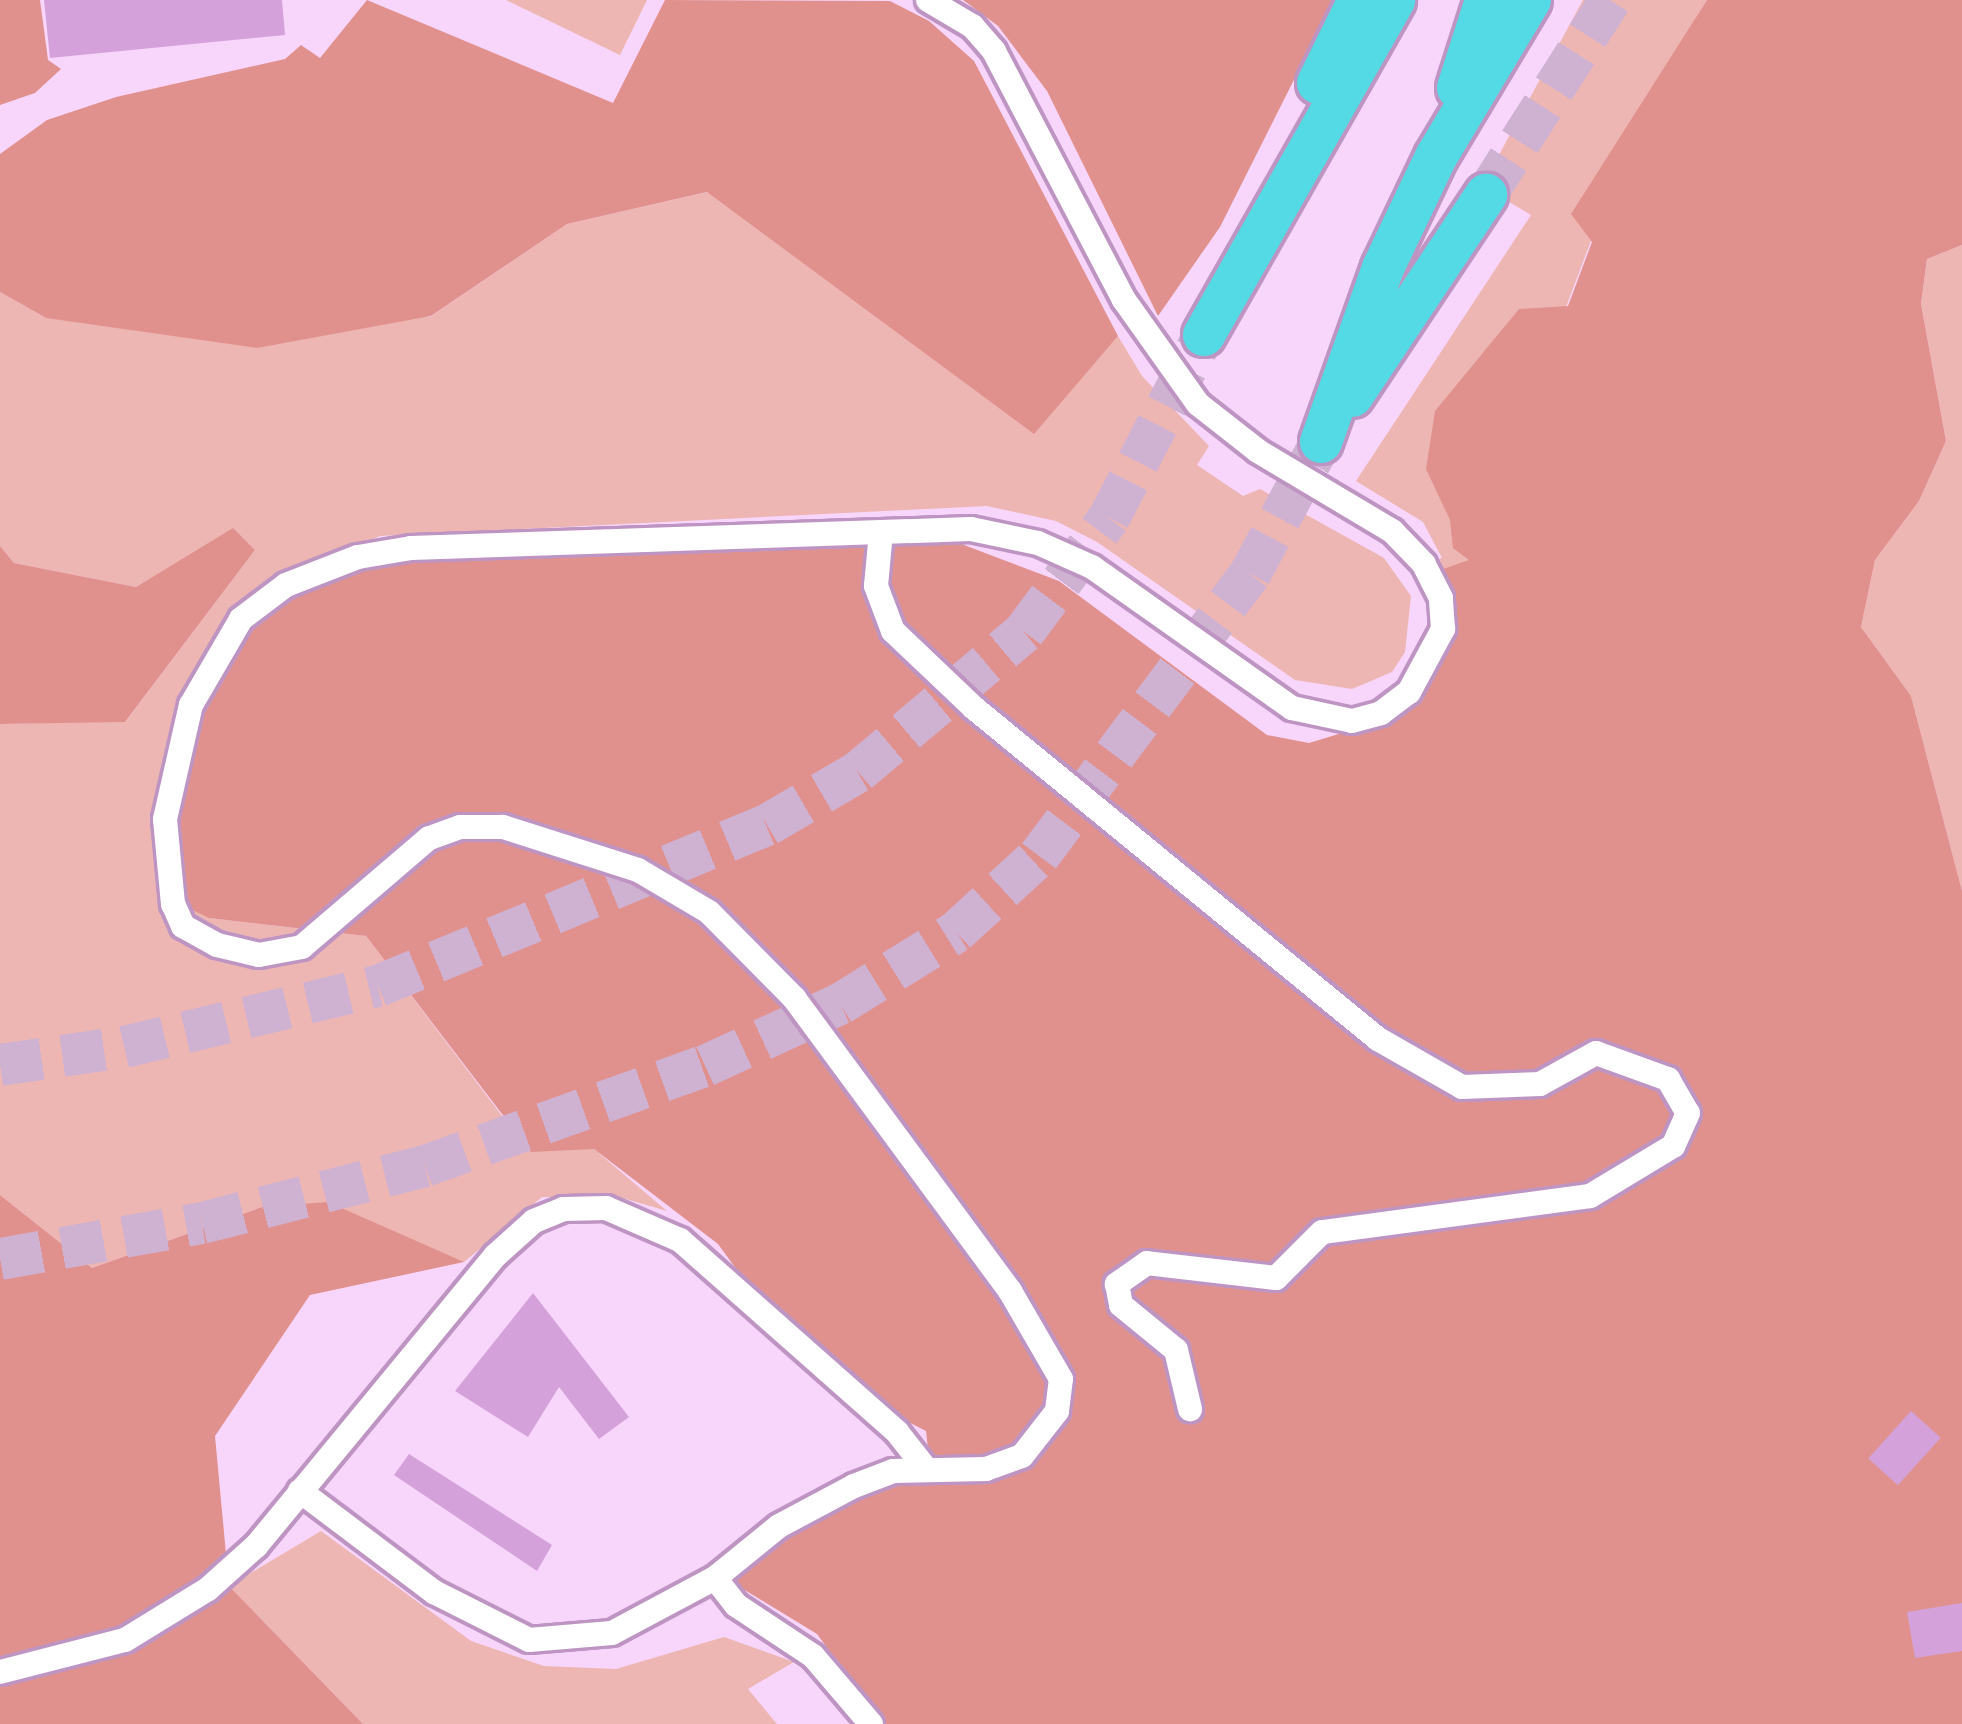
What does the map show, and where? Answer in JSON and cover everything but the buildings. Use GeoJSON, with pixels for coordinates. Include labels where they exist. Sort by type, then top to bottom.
{"type":"FeatureCollection","features":[{"type":"Feature","properties":{"kind":"highway"},"geometry":{"type":"LineString","coordinates":[[1359,0],[1231,260],[1204,335],[1394,0]]}},
{"type":"Feature","properties":{"kind":"highway"},"geometry":{"type":"LineString","coordinates":[[1436,157],[1486,0]]}},
{"type":"Feature","properties":{"kind":"highway"},"geometry":{"type":"LineString","coordinates":[[1486,195],[1321,442],[1383,268],[1436,157],[1530,0]]}},
{"type":"Feature","properties":{"kind":"street"},"geometry":{"type":"LineString","coordinates":[[300,1491],[434,1592],[529,1640],[612,1633],[716,1578],[818,1502],[892,1471],[986,1469],[1022,1456],[1057,1411],[1061,1379],[1010,1292],[795,999],[709,912],[638,870],[577,846],[503,827],[460,826],[429,838],[382,875],[329,931],[302,947],[259,955],[217,945],[183,926],[165,877],[165,819],[191,705],[221,643],[286,585],[358,557],[411,548],[971,529],[1066,553],[1268,694],[1334,721],[1367,718],[1398,703],[1430,664],[1443,629],[1441,598],[1411,547],[1239,438],[1177,381],[1124,300],[994,51],[972,26],[928,0]]}},
{"type":"Feature","properties":{"kind":"street"},"geometry":{"type":"LineString","coordinates":[[881,532],[876,586],[892,631],[974,708],[1378,1039],[1462,1088],[1540,1084],[1596,1053],[1668,1079],[1688,1113],[1673,1146],[1590,1196],[1322,1232],[1276,1278],[1147,1263],[1117,1284],[1120,1305],[1175,1350],[1190,1409]]}},
{"type":"Feature","properties":{"kind":"street"},"geometry":{"type":"LineString","coordinates":[[0,1672],[125,1640],[171,1615],[256,1546],[495,1256],[534,1221],[563,1209],[606,1208],[680,1240],[897,1432],[926,1469]]}},
{"type":"Feature","properties":{"kind":"street"},"geometry":{"type":"LineString","coordinates":[[716,1578],[736,1605],[813,1657],[871,1724]]}},
{"type":"Feature","properties":{"kind":"shaded area"},"geometry":{"type":"Polygon","coordinates":[[[0,0],[40,0],[48,60],[61,69],[35,93],[0,105],[0,0]]]}},
{"type":"Feature","properties":{"kind":"shaded area"},"geometry":{"type":"Polygon","coordinates":[[[367,0],[613,103],[665,0],[890,1],[929,21],[974,61],[1118,336],[1034,434],[707,192],[567,224],[431,316],[257,348],[46,318],[0,292],[0,154],[47,120],[116,97],[285,59],[301,45],[320,58],[367,0]]]}},
{"type":"Feature","properties":{"kind":"shaded area"},"geometry":{"type":"Polygon","coordinates":[[[506,0],[647,0],[620,55],[506,0]]]}},
{"type":"Feature","properties":{"kind":"shaded area"},"geometry":{"type":"Polygon","coordinates":[[[963,0],[1334,0],[1220,227],[1158,316],[1047,91],[998,26],[963,0]]]}},
{"type":"Feature","properties":{"kind":"shaded area"},"geometry":{"type":"Polygon","coordinates":[[[1583,0],[1707,0],[1642,106],[1470,561],[1436,571],[1432,561],[1442,558],[1423,522],[1356,481],[1531,215],[1482,186],[1583,0]]]}},
{"type":"Feature","properties":{"kind":"shaded area"},"geometry":{"type":"Polygon","coordinates":[[[1707,0],[1962,0],[1962,245],[1927,259],[1921,304],[1946,441],[1919,501],[1875,560],[1861,627],[1911,696],[1962,891],[1962,1724],[883,1724],[817,1634],[738,1586],[736,1559],[869,1486],[931,1476],[926,1431],[865,1400],[788,1340],[718,1244],[594,1149],[531,1152],[366,936],[209,918],[157,893],[155,807],[182,700],[227,620],[365,564],[951,540],[1059,581],[1267,735],[1309,743],[1375,723],[1433,651],[1437,571],[1469,560],[1453,548],[1450,520],[1426,469],[1435,411],[1519,309],[1568,306],[1592,242],[1571,214],[1707,0]]]}},
{"type":"Feature","properties":{"kind":"shaded area"},"geometry":{"type":"Polygon","coordinates":[[[708,192],[1033,433],[1118,336],[1142,376],[1209,446],[1197,465],[1243,496],[1260,489],[1384,558],[1411,596],[1405,652],[1392,672],[1352,689],[1295,680],[1097,542],[1056,521],[987,506],[380,536],[294,572],[209,918],[366,936],[518,1137],[594,1149],[667,1211],[619,1197],[542,1197],[464,1262],[397,1236],[262,1207],[92,1268],[0,1195],[0,724],[126,721],[255,550],[233,529],[136,587],[14,563],[0,546],[0,292],[46,318],[430,317],[567,224],[708,192]]]}},
{"type":"Feature","properties":{"kind":"shaded area"},"geometry":{"type":"Polygon","coordinates":[[[1962,245],[1962,891],[1911,696],[1861,627],[1875,560],[1919,501],[1946,441],[1921,304],[1927,259],[1962,245]]]}},
{"type":"Feature","properties":{"kind":"shaded area"},"geometry":{"type":"Polygon","coordinates":[[[233,528],[255,550],[125,722],[0,724],[0,546],[14,563],[136,587],[233,528]]]}},
{"type":"Feature","properties":{"kind":"shaded area"},"geometry":{"type":"Polygon","coordinates":[[[0,1195],[92,1268],[262,1207],[328,1202],[464,1262],[310,1295],[215,1436],[229,1586],[363,1724],[0,1724],[0,1195]]]}},
{"type":"Feature","properties":{"kind":"shaded area"},"geometry":{"type":"Polygon","coordinates":[[[321,1531],[471,1641],[544,1666],[616,1669],[724,1637],[794,1662],[748,1689],[777,1724],[363,1724],[229,1586],[321,1531]]]}},
{"type":"Feature","properties":{"kind":"tunnel"},"geometry":{"type":"LineString","coordinates":[[1486,195],[1610,0]]}},
{"type":"Feature","properties":{"kind":"tunnel"},"geometry":{"type":"LineString","coordinates":[[0,1065],[124,1047],[378,986],[767,825],[858,772],[1024,632],[1109,518],[1204,335]]}},
{"type":"Feature","properties":{"kind":"tunnel"},"geometry":{"type":"LineString","coordinates":[[0,1259],[202,1223],[425,1166],[705,1066],[840,1004],[956,932],[1039,856],[1250,574],[1321,442]]}}]}
